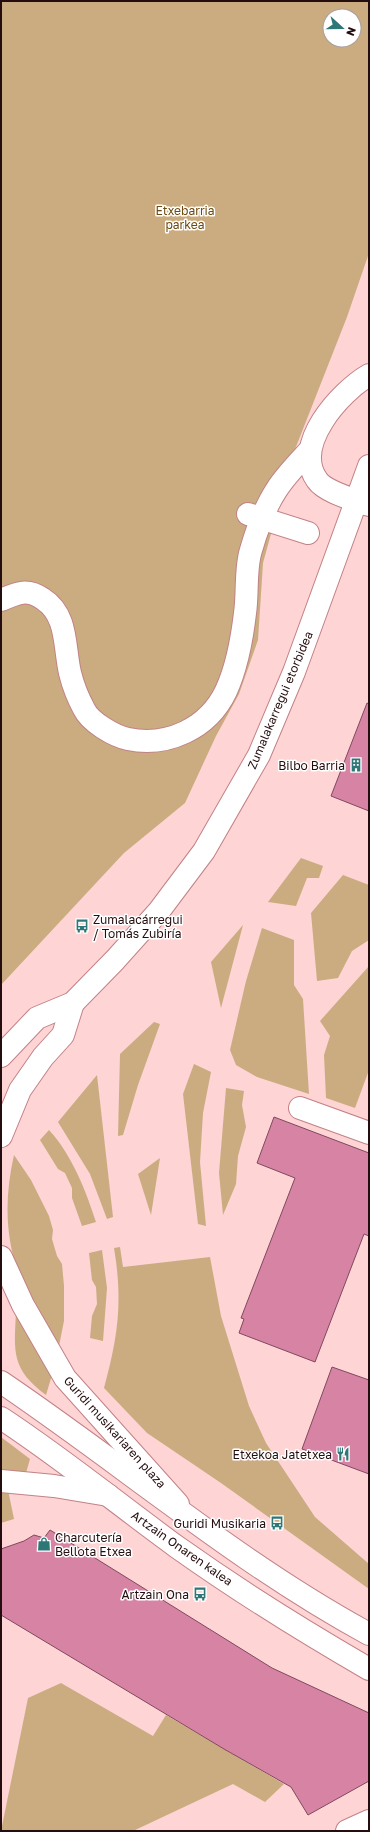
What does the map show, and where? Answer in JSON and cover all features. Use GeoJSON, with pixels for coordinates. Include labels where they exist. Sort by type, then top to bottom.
{"type":"FeatureCollection","features":[{"type":"Feature","properties":{"kind":"street"},"geometry":{"type":"LineString","coordinates":[[1,600],[20,592],[34,593],[47,601],[56,610],[61,621],[70,672],[76,692],[84,711],[102,728],[123,738],[144,742],[168,739],[191,730],[210,714],[225,693],[236,666],[245,613],[250,551],[255,516],[310,450],[319,426],[340,398],[369,375]]}},
{"type":"Feature","properties":{"kind":"street"},"geometry":{"type":"LineString","coordinates":[[310,450],[310,467],[317,480],[325,488],[363,502]]}},
{"type":"Feature","properties":{"kind":"street","name":"Zumalakarregui etorbidea"},"geometry":{"type":"LineString","coordinates":[[1,1056],[37,1018],[73,1003],[115,960],[159,911],[188,874],[221,824],[259,755],[294,672],[363,502],[369,466]]}},
{"type":"Feature","properties":{"kind":"street"},"geometry":{"type":"LineString","coordinates":[[255,516],[308,533]]}},
{"type":"Feature","properties":{"kind":"street","name":"Zumalakarregui etorbidea"},"geometry":{"type":"LineString","coordinates":[[1,1136],[20,1090],[43,1057],[63,1035],[73,1003]]}},
{"type":"Feature","properties":{"kind":"street"},"geometry":{"type":"LineString","coordinates":[[300,1108],[369,1133]]}},
{"type":"Feature","properties":{"kind":"street","name":"Guridi musikariaren plaza"},"geometry":{"type":"LineString","coordinates":[[1,1257],[23,1305],[65,1378],[191,1518]]}},
{"type":"Feature","properties":{"kind":"street"},"geometry":{"type":"LineString","coordinates":[[1,1382],[258,1566],[335,1615],[369,1634]]}},
{"type":"Feature","properties":{"kind":"street","name":"Artzain Onaren kalea"},"geometry":{"type":"LineString","coordinates":[[1,1418],[45,1446],[108,1495],[245,1593],[316,1639],[369,1669]]}},
{"type":"Feature","properties":{"kind":"street"},"geometry":{"type":"LineString","coordinates":[[1,1481],[54,1486],[108,1495]]}},
{"type":"Feature","properties":{"kind":"street"},"geometry":{"type":"LineString","coordinates":[[347,1831],[369,1821]]}},
{"type":"Feature","properties":{"kind":"green space","name":"Etxebarria parkea"},"geometry":{"type":"Polygon","coordinates":[[[1,1],[369,1],[369,253],[347,317],[292,457],[263,563],[258,640],[239,694],[216,736],[185,803],[124,853],[1,985],[1,1]]]}},
{"type":"Feature","properties":{"kind":"green space"},"geometry":{"type":"Polygon","coordinates":[[[301,858],[323,866],[319,878],[307,878],[296,906],[268,902],[301,858]]]}},
{"type":"Feature","properties":{"kind":"green space"},"geometry":{"type":"Polygon","coordinates":[[[343,875],[369,885],[369,940],[352,951],[338,978],[317,981],[311,913],[343,875]]]}},
{"type":"Feature","properties":{"kind":"green space"},"geometry":{"type":"Polygon","coordinates":[[[243,925],[221,1008],[211,962],[243,925]]]}},
{"type":"Feature","properties":{"kind":"green space"},"geometry":{"type":"Polygon","coordinates":[[[262,928],[294,940],[294,985],[303,999],[309,1094],[257,1077],[236,1065],[230,1050],[246,981],[262,928]]]}},
{"type":"Feature","properties":{"kind":"green space"},"geometry":{"type":"Polygon","coordinates":[[[369,966],[369,1070],[355,1108],[326,1098],[324,1055],[330,1036],[320,1021],[369,966]]]}},
{"type":"Feature","properties":{"kind":"green space"},"geometry":{"type":"Polygon","coordinates":[[[154,1022],[160,1024],[138,1085],[123,1135],[118,1136],[120,1054],[154,1022]]]}},
{"type":"Feature","properties":{"kind":"green space"},"geometry":{"type":"Polygon","coordinates":[[[194,1064],[211,1072],[203,1113],[200,1162],[206,1226],[198,1224],[183,1094],[194,1064]]]}},
{"type":"Feature","properties":{"kind":"green space"},"geometry":{"type":"Polygon","coordinates":[[[97,1075],[113,1217],[107,1219],[90,1174],[58,1122],[97,1075]]]}},
{"type":"Feature","properties":{"kind":"green space"},"geometry":{"type":"Polygon","coordinates":[[[226,1088],[244,1091],[242,1105],[246,1127],[238,1156],[236,1184],[223,1215],[219,1173],[226,1088]]]}},
{"type":"Feature","properties":{"kind":"green space"},"geometry":{"type":"Polygon","coordinates":[[[49,1130],[65,1151],[71,1162],[88,1198],[96,1222],[82,1226],[72,1198],[72,1188],[65,1173],[58,1169],[40,1140],[49,1130]]]}},
{"type":"Feature","properties":{"kind":"green space"},"geometry":{"type":"Polygon","coordinates":[[[14,1155],[31,1180],[49,1216],[53,1230],[52,1239],[57,1256],[62,1264],[64,1286],[64,1321],[58,1351],[24,1289],[12,1250],[9,1234],[8,1203],[14,1155]]]}},
{"type":"Feature","properties":{"kind":"green space"},"geometry":{"type":"Polygon","coordinates":[[[160,1158],[151,1215],[138,1174],[160,1158]]]}},
{"type":"Feature","properties":{"kind":"green space"},"geometry":{"type":"Polygon","coordinates":[[[120,1247],[123,1267],[210,1257],[221,1316],[249,1406],[266,1443],[315,1517],[369,1564],[369,1589],[221,1483],[147,1433],[104,1388],[113,1352],[118,1319],[117,1267],[114,1248],[120,1247]]]}},
{"type":"Feature","properties":{"kind":"green space"},"geometry":{"type":"Polygon","coordinates":[[[102,1250],[107,1288],[103,1341],[90,1338],[92,1316],[97,1304],[96,1287],[92,1280],[89,1253],[102,1250]]]}},
{"type":"Feature","properties":{"kind":"green space"},"geometry":{"type":"Polygon","coordinates":[[[16,1312],[52,1375],[46,1395],[26,1377],[17,1359],[15,1349],[16,1312]]]}},
{"type":"Feature","properties":{"kind":"green space"},"geometry":{"type":"Polygon","coordinates":[[[1,1437],[30,1459],[26,1473],[1,1471],[1,1437]]]}},
{"type":"Feature","properties":{"kind":"green space"},"geometry":{"type":"Polygon","coordinates":[[[8,1490],[14,1519],[1,1523],[1,1492],[8,1490]]]}},
{"type":"Feature","properties":{"kind":"green space"},"geometry":{"type":"Polygon","coordinates":[[[61,1683],[153,1736],[166,1715],[284,1784],[265,1802],[233,1784],[133,1831],[1,1831],[28,1698],[61,1683]]]}},
{"type":"Feature","properties":{"kind":"building","name":"Bilbo Barria"},"geometry":{"type":"Polygon","coordinates":[[[367,703],[369,704],[369,811],[331,796],[367,703]]]}},
{"type":"Feature","properties":{"kind":"building"},"geometry":{"type":"Polygon","coordinates":[[[274,1117],[369,1153],[369,1236],[364,1234],[315,1362],[239,1333],[244,1319],[241,1318],[295,1178],[257,1163],[274,1117]]]}},
{"type":"Feature","properties":{"kind":"building"},"geometry":{"type":"Polygon","coordinates":[[[332,1367],[369,1380],[369,1474],[302,1449],[332,1367]]]}},
{"type":"Feature","properties":{"kind":"building"},"geometry":{"type":"Polygon","coordinates":[[[50,1530],[272,1668],[369,1713],[369,1781],[308,1815],[291,1787],[224,1749],[1,1615],[1,1549],[24,1541],[34,1535],[44,1538],[50,1530]]]}},
{"type":"Feature","properties":{"kind":"place","name":"Bilbo Barria"},"geometry":{"type":"Point","coordinates":[356,765]}},
{"type":"Feature","properties":{"kind":"place","name":"Zumalacárregui / Tomás Zubiría"},"geometry":{"type":"Point","coordinates":[82,926]}},
{"type":"Feature","properties":{"kind":"place","name":"Etxekoa Jatetxea"},"geometry":{"type":"Point","coordinates":[343,1454]}},
{"type":"Feature","properties":{"kind":"place","name":"Guridi Musikaria"},"geometry":{"type":"Point","coordinates":[277,1523]}},
{"type":"Feature","properties":{"kind":"place","name":"Charcutería Bellota Etxea"},"geometry":{"type":"Point","coordinates":[44,1544]}},
{"type":"Feature","properties":{"kind":"place","name":"Artzain Ona"},"geometry":{"type":"Point","coordinates":[200,1594]}}]}
